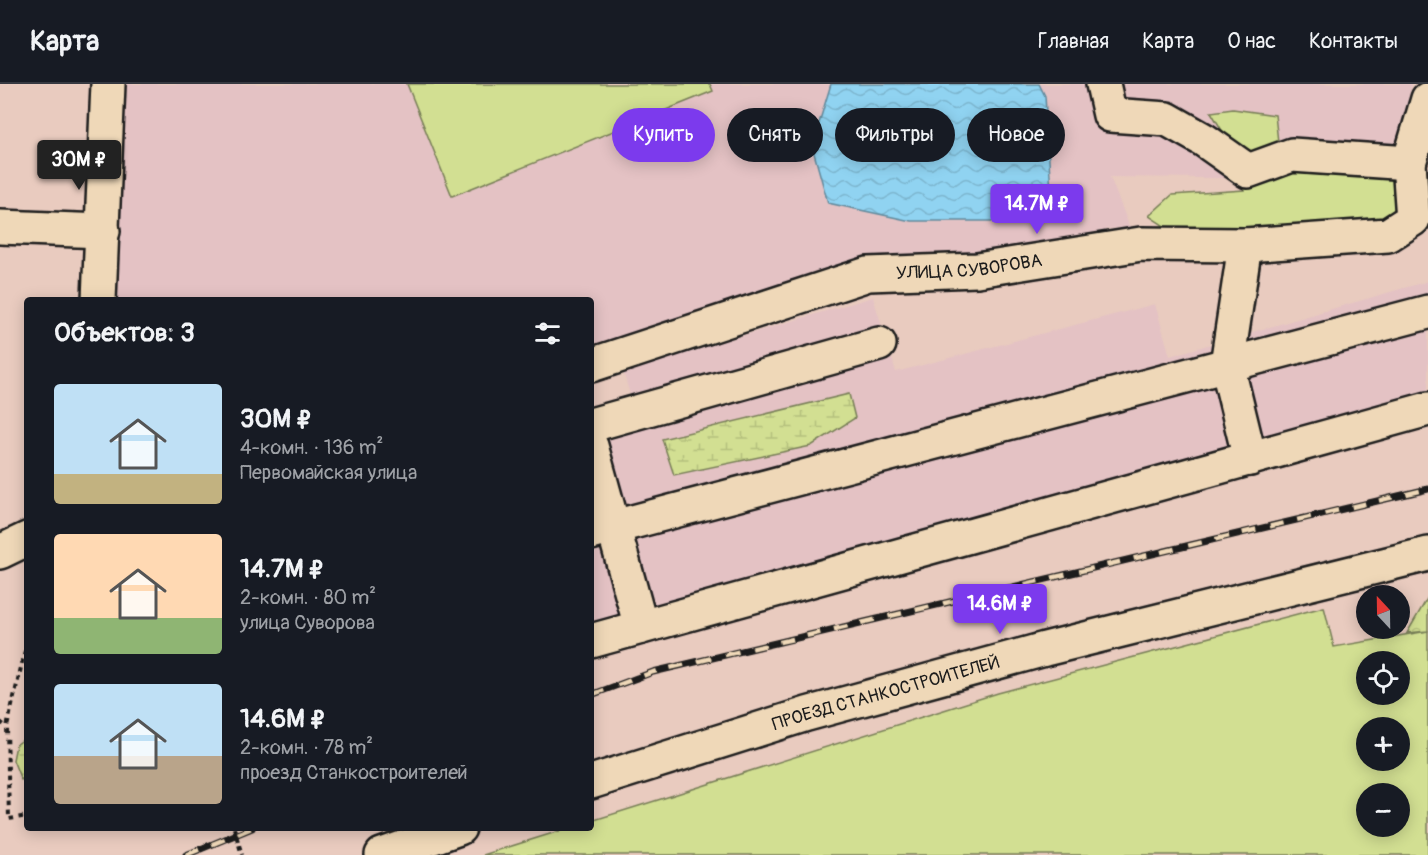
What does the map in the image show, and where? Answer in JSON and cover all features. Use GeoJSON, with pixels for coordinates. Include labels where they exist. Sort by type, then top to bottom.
{"type":"FeatureCollection","features":[{"type":"Feature","properties":{"kind":"street"},"geometry":{"type":"LineString","coordinates":[[99,297],[108,84]]}},
{"type":"Feature","properties":{"kind":"street"},"geometry":{"type":"LineString","coordinates":[[1103,84],[1110,115],[1167,119],[1204,140],[1248,171],[1292,155],[1409,163]]}},
{"type":"Feature","properties":{"kind":"street","name":"УЛИЦА СУВОРОВА"},"geometry":{"type":"LineString","coordinates":[[594,364],[868,274],[977,270],[1141,244],[1245,245],[1388,235],[1413,219],[1409,163],[1428,99]]}},
{"type":"Feature","properties":{"kind":"street"},"geometry":{"type":"LineString","coordinates":[[0,227],[103,231]]}},
{"type":"Feature","properties":{"kind":"street"},"geometry":{"type":"LineString","coordinates":[[1245,245],[1227,365],[1250,459]]}},
{"type":"Feature","properties":{"kind":"street"},"geometry":{"type":"LineString","coordinates":[[602,530],[1428,312]]}},
{"type":"Feature","properties":{"kind":"street"},"geometry":{"type":"LineString","coordinates":[[594,424],[879,344]]}},
{"type":"Feature","properties":{"kind":"street"},"geometry":{"type":"LineString","coordinates":[[594,640],[1428,409]]}},
{"type":"Feature","properties":{"kind":"street"},"geometry":{"type":"LineString","coordinates":[[594,469],[602,530],[641,627]]}},
{"type":"Feature","properties":{"kind":"street","name":"ПРОЕЗД СТАНКОСТРОИТЕЛЕЙ"},"geometry":{"type":"LineString","coordinates":[[594,781],[807,714],[1046,649],[1428,554]]}},
{"type":"Feature","properties":{"kind":"street"},"geometry":{"type":"LineString","coordinates":[[382,855],[450,831]]}},
{"type":"Feature","properties":{"kind":"path"},"geometry":{"type":"LineString","coordinates":[[24,655],[7,728],[9,819],[24,816]]}},
{"type":"Feature","properties":{"kind":"path"},"geometry":{"type":"LineString","coordinates":[[0,722],[7,728]]}},
{"type":"Feature","properties":{"kind":"path"},"geometry":{"type":"LineString","coordinates":[[235,831],[242,855]]}},
{"type":"Feature","properties":{"kind":"shaded area"},"geometry":{"type":"Polygon","coordinates":[[[123,84],[1412,84],[1389,180],[1110,177],[1130,228],[1107,229],[1096,243],[768,293],[594,344],[594,297],[106,297],[123,84]]]}},
{"type":"Feature","properties":{"kind":"shaded area"},"geometry":{"type":"Polygon","coordinates":[[[1428,281],[1428,422],[718,618],[594,657],[594,417],[633,405],[623,371],[873,297],[896,372],[1155,304],[1170,356],[1428,281]]]}},
{"type":"Feature","properties":{"kind":"green space"},"geometry":{"type":"Polygon","coordinates":[[[407,84],[710,84],[713,91],[671,108],[612,108],[612,132],[452,196],[407,84]]]}},
{"type":"Feature","properties":{"kind":"green space"},"geometry":{"type":"Polygon","coordinates":[[[1233,109],[1275,115],[1281,169],[1398,177],[1402,193],[1386,225],[1181,237],[1149,216],[1172,195],[1244,190],[1232,147],[1211,112],[1233,109]]]}},
{"type":"Feature","properties":{"kind":"green space"},"geometry":{"type":"Polygon","coordinates":[[[849,394],[855,418],[811,446],[674,475],[662,439],[849,394]]]}},
{"type":"Feature","properties":{"kind":"green space"},"geometry":{"type":"Polygon","coordinates":[[[1428,597],[1428,631],[1410,633],[1410,628],[1428,597]]]}},
{"type":"Feature","properties":{"kind":"green space"},"geometry":{"type":"Polygon","coordinates":[[[1324,607],[1334,647],[1381,639],[1410,639],[1410,634],[1428,631],[1428,855],[483,855],[559,831],[594,831],[594,820],[998,693],[1324,607]]]}},
{"type":"Feature","properties":{"kind":"green space"},"geometry":{"type":"Polygon","coordinates":[[[24,739],[24,780],[21,780],[13,760],[16,745],[24,739]]]}},
{"type":"Feature","properties":{"kind":"water"},"geometry":{"type":"Polygon","coordinates":[[[831,84],[1039,84],[1045,96],[1046,108],[967,108],[967,162],[1049,162],[1051,192],[997,221],[911,221],[828,203],[816,162],[823,162],[823,110],[831,84]]]}},
{"type":"Feature","properties":{"kind":"railway"},"geometry":{"type":"LineString","coordinates":[[594,694],[653,672],[1428,489]]}},
{"type":"Feature","properties":{"kind":"railway"},"geometry":{"type":"LineString","coordinates":[[186,855],[245,831]]}}]}
